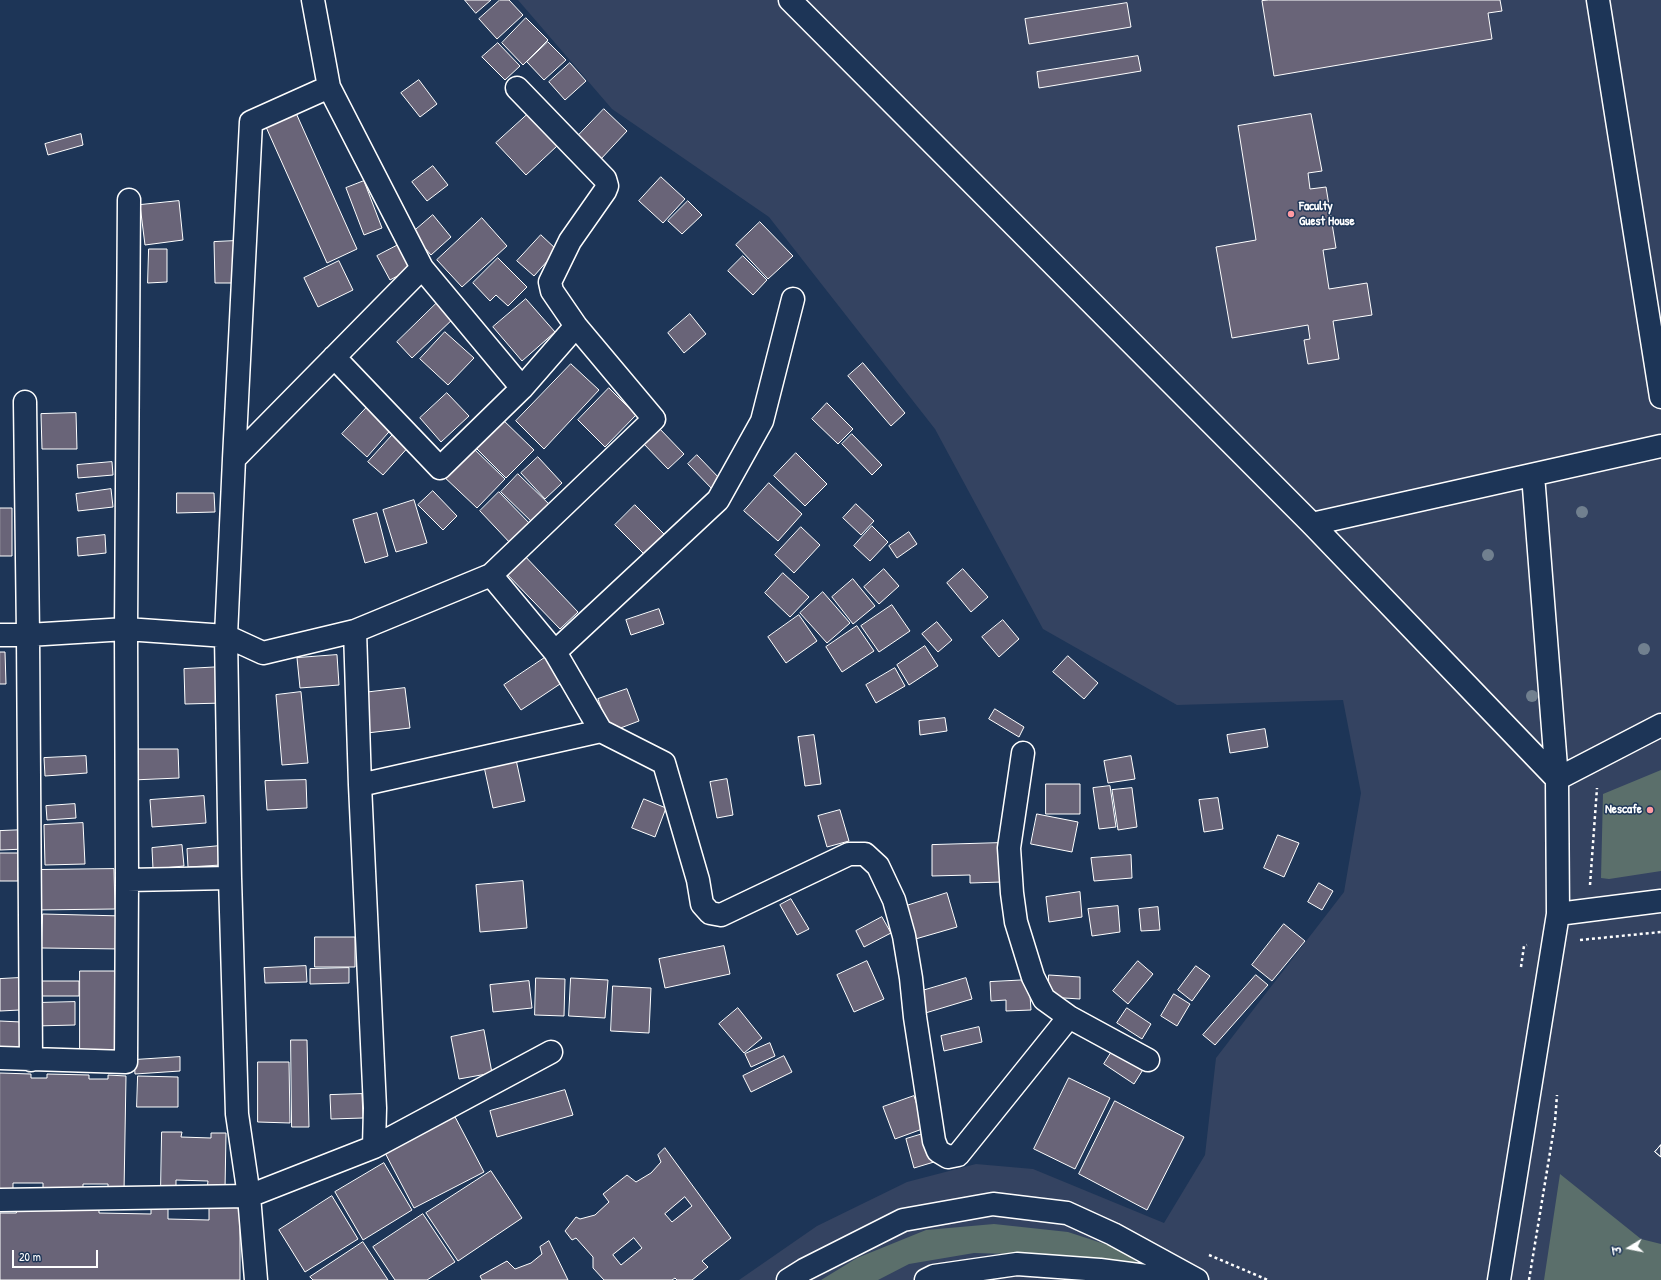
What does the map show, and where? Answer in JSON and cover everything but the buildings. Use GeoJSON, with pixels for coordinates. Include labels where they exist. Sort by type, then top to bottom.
{"type":"FeatureCollection","features":[{"type":"Feature","properties":{"kind":"street"},"geometry":{"type":"LineString","coordinates":[[313,0],[329,86],[422,268],[522,388]]}},
{"type":"Feature","properties":{"kind":"street"},"geometry":{"type":"LineString","coordinates":[[790,0],[1312,524],[1557,779]]}},
{"type":"Feature","properties":{"kind":"street"},"geometry":{"type":"LineString","coordinates":[[1602,0],[1661,397]]}},
{"type":"Feature","properties":{"kind":"street"},"geometry":{"type":"LineString","coordinates":[[256,1280],[249,1196],[237,1114],[230,878],[226,636],[251,122],[329,86]]}},
{"type":"Feature","properties":{"kind":"street"},"geometry":{"type":"LineString","coordinates":[[0,635],[28,635],[126,629],[226,636],[263,653],[354,631],[491,575],[654,419],[576,326],[552,291],[550,282],[570,241],[607,186],[605,179],[517,88]]}},
{"type":"Feature","properties":{"kind":"street"},"geometry":{"type":"LineString","coordinates":[[0,1058],[126,1062],[126,629],[129,200]]}},
{"type":"Feature","properties":{"kind":"street"},"geometry":{"type":"LineString","coordinates":[[234,459],[422,268]]}},
{"type":"Feature","properties":{"kind":"street"},"geometry":{"type":"LineString","coordinates":[[555,652],[718,500],[762,421],[792,299]]}},
{"type":"Feature","properties":{"kind":"street"},"geometry":{"type":"LineString","coordinates":[[334,358],[440,468],[522,388],[576,326]]}},
{"type":"Feature","properties":{"kind":"street"},"geometry":{"type":"LineString","coordinates":[[25,402],[31,1060]]}},
{"type":"Feature","properties":{"kind":"street"},"geometry":{"type":"LineString","coordinates":[[1312,524],[1661,446]]}},
{"type":"Feature","properties":{"kind":"street"},"geometry":{"type":"LineString","coordinates":[[1499,1280],[1558,914],[1557,779],[1534,475]]}},
{"type":"Feature","properties":{"kind":"street"},"geometry":{"type":"LineString","coordinates":[[491,575],[555,652],[601,731],[664,763],[698,880],[702,904],[710,913],[721,915],[849,854],[865,854],[878,866],[894,900],[904,936],[934,1141],[938,1151],[948,1157],[958,1155],[1069,1017]]}},
{"type":"Feature","properties":{"kind":"street"},"geometry":{"type":"LineString","coordinates":[[354,631],[375,1108],[374,1147]]}},
{"type":"Feature","properties":{"kind":"street"},"geometry":{"type":"LineString","coordinates":[[1557,779],[1661,725]]}},
{"type":"Feature","properties":{"kind":"street"},"geometry":{"type":"LineString","coordinates":[[360,785],[601,731]]}},
{"type":"Feature","properties":{"kind":"street"},"geometry":{"type":"LineString","coordinates":[[1023,753],[1009,848],[1012,893],[1016,922],[1033,977],[1044,1000],[1069,1017],[1148,1060]]}},
{"type":"Feature","properties":{"kind":"street"},"geometry":{"type":"LineString","coordinates":[[127,880],[230,878]]}},
{"type":"Feature","properties":{"kind":"street"},"geometry":{"type":"LineString","coordinates":[[1558,914],[1661,902]]}},
{"type":"Feature","properties":{"kind":"street"},"geometry":{"type":"LineString","coordinates":[[0,1200],[249,1196],[374,1147],[551,1052]]}},
{"type":"Feature","properties":{"kind":"street"},"geometry":{"type":"LineString","coordinates":[[788,1280],[804,1270],[903,1220],[993,1204],[1067,1213],[1113,1234],[1197,1280]]}},
{"type":"Feature","properties":{"kind":"street"},"geometry":{"type":"LineString","coordinates":[[926,1280],[934,1276],[1018,1264],[1100,1270],[1177,1280]]}},
{"type":"Feature","properties":{"kind":"path"},"geometry":{"type":"LineString","coordinates":[[1590,891],[1597,788],[1604,784]]}},
{"type":"Feature","properties":{"kind":"shaded area"},"geometry":{"type":"Polygon","coordinates":[[[518,0],[1661,0],[1661,1280],[739,1280],[817,1226],[907,1182],[976,1164],[1033,1169],[1164,1223],[1205,1155],[1216,1058],[1344,892],[1361,793],[1343,700],[1177,705],[1043,629],[935,429],[769,217],[612,109],[518,0]]]}},
{"type":"Feature","properties":{"kind":"green space"},"geometry":{"type":"Polygon","coordinates":[[[1661,770],[1661,871],[1609,879],[1601,878],[1603,794],[1661,770]]]}},
{"type":"Feature","properties":{"kind":"green space"},"geometry":{"type":"Polygon","coordinates":[[[1560,1174],[1641,1239],[1661,1244],[1661,1280],[1544,1280],[1560,1174]]]}},
{"type":"Feature","properties":{"kind":"green space"},"geometry":{"type":"Polygon","coordinates":[[[994,1224],[1068,1232],[1117,1248],[1143,1266],[1046,1255],[974,1253],[909,1264],[878,1280],[821,1280],[857,1258],[926,1230],[994,1224]]]}},
{"type":"Feature","properties":{"kind":"place","name":"Faculty Guest House"},"geometry":{"type":"Point","coordinates":[1291,214]}},
{"type":"Feature","properties":{"kind":"place","name":"Nescafe"},"geometry":{"type":"Point","coordinates":[1650,810]}}]}
